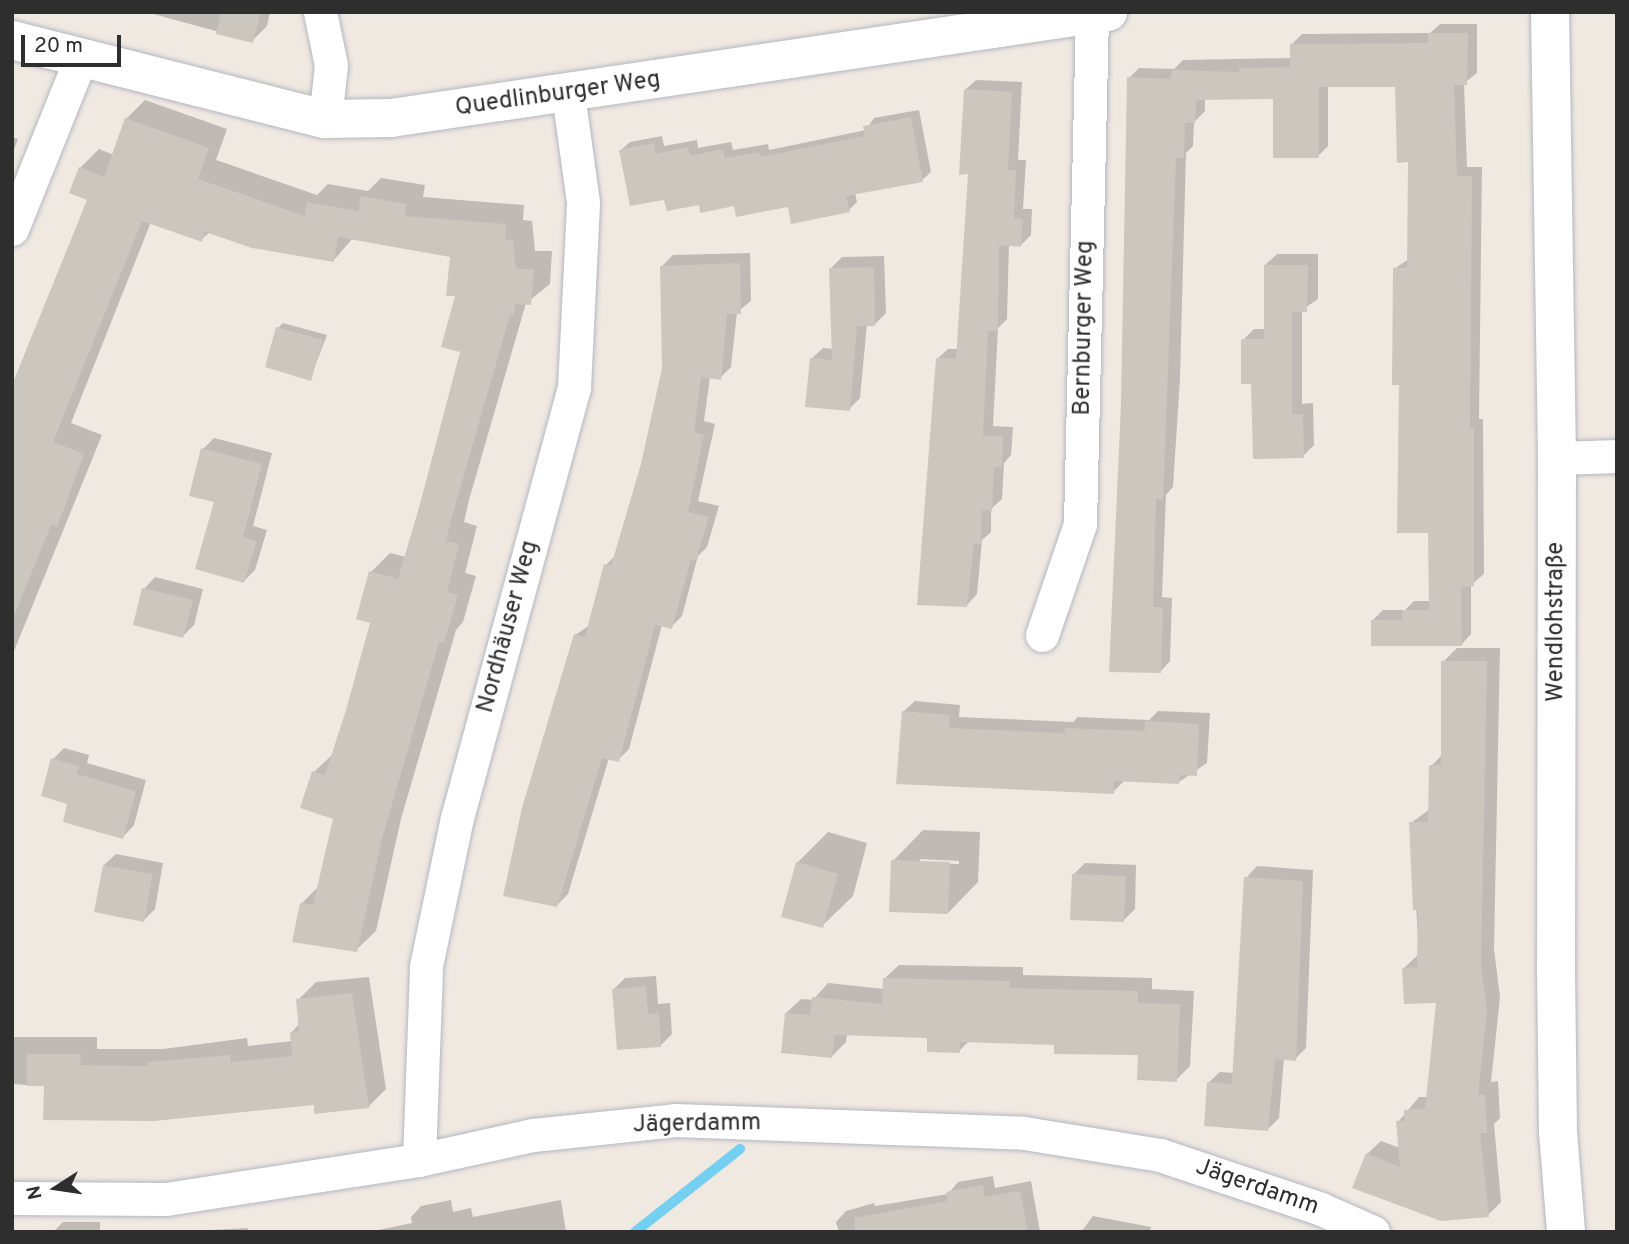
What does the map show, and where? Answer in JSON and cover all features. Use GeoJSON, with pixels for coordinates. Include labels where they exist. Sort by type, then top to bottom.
{"type":"FeatureCollection","features":[{"type":"Feature","properties":{"kind":"street"},"geometry":{"type":"LineString","coordinates":[[320,12],[331,65],[325,120]]}},
{"type":"Feature","properties":{"kind":"street","name":"Wendlohstraße"},"geometry":{"type":"LineString","coordinates":[[1550,12],[1557,458],[1558,1132],[1566,1232]]}},
{"type":"Feature","properties":{"kind":"street","name":"Quedlinburger Weg"},"geometry":{"type":"LineString","coordinates":[[12,40],[80,60],[325,120],[391,118],[568,94],[1100,13]]}},
{"type":"Feature","properties":{"kind":"street","name":"Bernburger Weg"},"geometry":{"type":"LineString","coordinates":[[1042,635],[1080,524],[1100,13]]}},
{"type":"Feature","properties":{"kind":"street"},"geometry":{"type":"LineString","coordinates":[[12,229],[80,60]]}},
{"type":"Feature","properties":{"kind":"street","name":"Nordhäuser Weg"},"geometry":{"type":"LineString","coordinates":[[419,1160],[426,966],[457,818],[574,388],[583,202],[568,94]]}},
{"type":"Feature","properties":{"kind":"street"},"geometry":{"type":"LineString","coordinates":[[1557,458],[1617,456]]}},
{"type":"Feature","properties":{"kind":"street","name":"Jägerdamm"},"geometry":{"type":"LineString","coordinates":[[12,1198],[166,1199],[419,1160],[533,1135],[675,1121],[1024,1133],[1160,1155],[1321,1209],[1373,1232]]}},
{"type":"Feature","properties":{"kind":"building"},"geometry":{"type":"Polygon","coordinates":[[[221,12],[261,12],[253,43],[216,34],[221,12]]]}},
{"type":"Feature","properties":{"kind":"building"},"geometry":{"type":"Polygon","coordinates":[[[1428,33],[1468,33],[1467,85],[1454,85],[1457,176],[1472,176],[1470,428],[1474,428],[1474,586],[1461,587],[1462,646],[1371,646],[1371,620],[1403,620],[1402,610],[1429,610],[1428,533],[1397,533],[1399,385],[1392,385],[1393,268],[1407,268],[1408,162],[1397,163],[1395,87],[1319,87],[1319,158],[1273,158],[1273,99],[1196,100],[1195,123],[1185,123],[1184,158],[1176,158],[1163,499],[1156,499],[1153,607],[1163,607],[1161,673],[1109,672],[1121,403],[1127,77],[1171,79],[1172,70],[1239,72],[1239,68],[1290,67],[1290,44],[1428,43],[1428,33]]]}},
{"type":"Feature","properties":{"kind":"building"},"geometry":{"type":"Polygon","coordinates":[[[964,89],[1012,92],[1008,170],[1016,170],[1014,218],[1023,219],[1021,247],[999,245],[998,331],[988,331],[983,436],[1003,436],[1002,467],[994,467],[992,511],[982,510],[981,544],[974,544],[967,607],[917,605],[936,358],[956,359],[968,174],[959,175],[964,89]]]}},
{"type":"Feature","properties":{"kind":"building"},"geometry":{"type":"Polygon","coordinates":[[[911,117],[923,182],[846,196],[850,212],[791,224],[788,207],[736,217],[734,206],[700,213],[699,205],[667,211],[664,200],[630,206],[619,150],[654,143],[655,154],[688,147],[690,156],[723,149],[725,158],[760,152],[761,157],[865,136],[863,126],[911,117]]]}},
{"type":"Feature","properties":{"kind":"building"},"geometry":{"type":"Polygon","coordinates":[[[125,118],[209,148],[198,179],[305,216],[307,202],[358,211],[361,196],[407,204],[405,216],[506,224],[505,239],[513,240],[516,269],[534,269],[531,305],[515,304],[514,315],[510,315],[451,520],[446,541],[459,544],[447,592],[458,595],[444,643],[439,642],[382,839],[357,952],[292,942],[300,903],[313,905],[333,819],[300,808],[312,771],[325,775],[346,710],[370,623],[356,619],[369,571],[398,579],[420,504],[460,352],[441,347],[455,296],[446,296],[450,257],[338,237],[334,262],[252,248],[205,232],[202,242],[142,221],[53,442],[84,454],[57,527],[51,525],[12,621],[12,385],[87,200],[69,193],[79,167],[104,177],[125,118]]]}},
{"type":"Feature","properties":{"kind":"building"},"geometry":{"type":"Polygon","coordinates":[[[740,263],[741,314],[727,314],[721,380],[701,377],[694,432],[704,435],[688,512],[709,517],[696,560],[691,559],[672,629],[655,625],[619,762],[602,758],[557,907],[503,896],[522,808],[574,634],[585,637],[604,564],[611,566],[641,464],[662,368],[660,266],[740,263]]]}},
{"type":"Feature","properties":{"kind":"building"},"geometry":{"type":"Polygon","coordinates":[[[1264,265],[1308,265],[1307,312],[1292,312],[1292,414],[1303,414],[1304,458],[1253,459],[1251,384],[1241,384],[1241,339],[1264,339],[1264,265]]]}},
{"type":"Feature","properties":{"kind":"building"},"geometry":{"type":"Polygon","coordinates":[[[874,267],[875,326],[857,326],[850,411],[805,407],[810,358],[832,360],[829,268],[874,267]]]}},
{"type":"Feature","properties":{"kind":"building"},"geometry":{"type":"Polygon","coordinates":[[[276,327],[323,340],[311,381],[265,367],[276,327]]]}},
{"type":"Feature","properties":{"kind":"building"},"geometry":{"type":"Polygon","coordinates":[[[201,448],[262,464],[243,537],[257,541],[244,583],[195,569],[214,502],[189,496],[201,448]]]}},
{"type":"Feature","properties":{"kind":"building"},"geometry":{"type":"Polygon","coordinates":[[[142,588],[193,600],[183,638],[133,625],[142,588]]]}},
{"type":"Feature","properties":{"kind":"building"},"geometry":{"type":"Polygon","coordinates":[[[1441,661],[1487,661],[1481,964],[1487,1011],[1478,1095],[1485,1094],[1487,1133],[1480,1133],[1489,1217],[1441,1221],[1352,1188],[1366,1153],[1400,1167],[1396,1121],[1404,1121],[1404,1110],[1425,1109],[1436,1003],[1404,1004],[1402,968],[1417,967],[1418,910],[1413,910],[1409,822],[1428,822],[1429,765],[1441,765],[1441,661]]]}},
{"type":"Feature","properties":{"kind":"building"},"geometry":{"type":"Polygon","coordinates":[[[902,711],[950,715],[949,728],[1065,733],[1065,728],[1145,731],[1145,721],[1199,724],[1197,776],[1180,775],[1179,784],[1114,781],[1114,794],[896,784],[902,711]]]}},
{"type":"Feature","properties":{"kind":"building"},"geometry":{"type":"Polygon","coordinates":[[[51,758],[79,766],[77,774],[136,791],[123,839],[63,822],[67,804],[41,796],[51,758]]]}},
{"type":"Feature","properties":{"kind":"building"},"geometry":{"type":"Polygon","coordinates":[[[891,860],[950,862],[948,914],[889,912],[891,860]]]}},
{"type":"Feature","properties":{"kind":"building"},"geometry":{"type":"Polygon","coordinates":[[[796,862],[838,874],[823,928],[781,917],[796,862]]]}},
{"type":"Feature","properties":{"kind":"building"},"geometry":{"type":"Polygon","coordinates":[[[103,865],[153,874],[144,922],[94,912],[103,865]]]}},
{"type":"Feature","properties":{"kind":"building"},"geometry":{"type":"Polygon","coordinates":[[[1072,874],[1126,876],[1124,922],[1070,920],[1072,874]]]}},
{"type":"Feature","properties":{"kind":"building"},"geometry":{"type":"Polygon","coordinates":[[[1244,877],[1303,881],[1296,1061],[1275,1059],[1268,1131],[1204,1126],[1207,1082],[1232,1084],[1244,877]]]}},
{"type":"Feature","properties":{"kind":"building"},"geometry":{"type":"Polygon","coordinates":[[[883,978],[1010,981],[1009,988],[1138,991],[1138,1003],[1180,1004],[1177,1082],[1137,1080],[1138,1055],[1054,1054],[1054,1045],[960,1042],[960,1053],[927,1052],[927,1038],[835,1035],[832,1058],[781,1053],[785,1013],[810,1015],[812,997],[882,1004],[883,978]]]}},
{"type":"Feature","properties":{"kind":"building"},"geometry":{"type":"Polygon","coordinates":[[[646,986],[648,1014],[659,1013],[661,1047],[617,1050],[612,989],[646,986]]]}},
{"type":"Feature","properties":{"kind":"building"},"geometry":{"type":"Polygon","coordinates":[[[352,993],[369,1108],[314,1114],[314,1105],[154,1121],[43,1120],[44,1086],[27,1086],[27,1054],[81,1054],[80,1065],[148,1066],[147,1062],[230,1055],[231,1062],[292,1056],[290,1032],[299,1031],[296,999],[352,993]]]}},
{"type":"Feature","properties":{"kind":"building"},"geometry":{"type":"Polygon","coordinates":[[[983,1185],[985,1197],[1020,1191],[1028,1232],[855,1232],[854,1218],[947,1201],[946,1192],[983,1185]]]}},
{"type":"Feature","properties":{"kind":"waterway"},"geometry":{"type":"LineString","coordinates":[[635,1232],[740,1149]]}}]}
